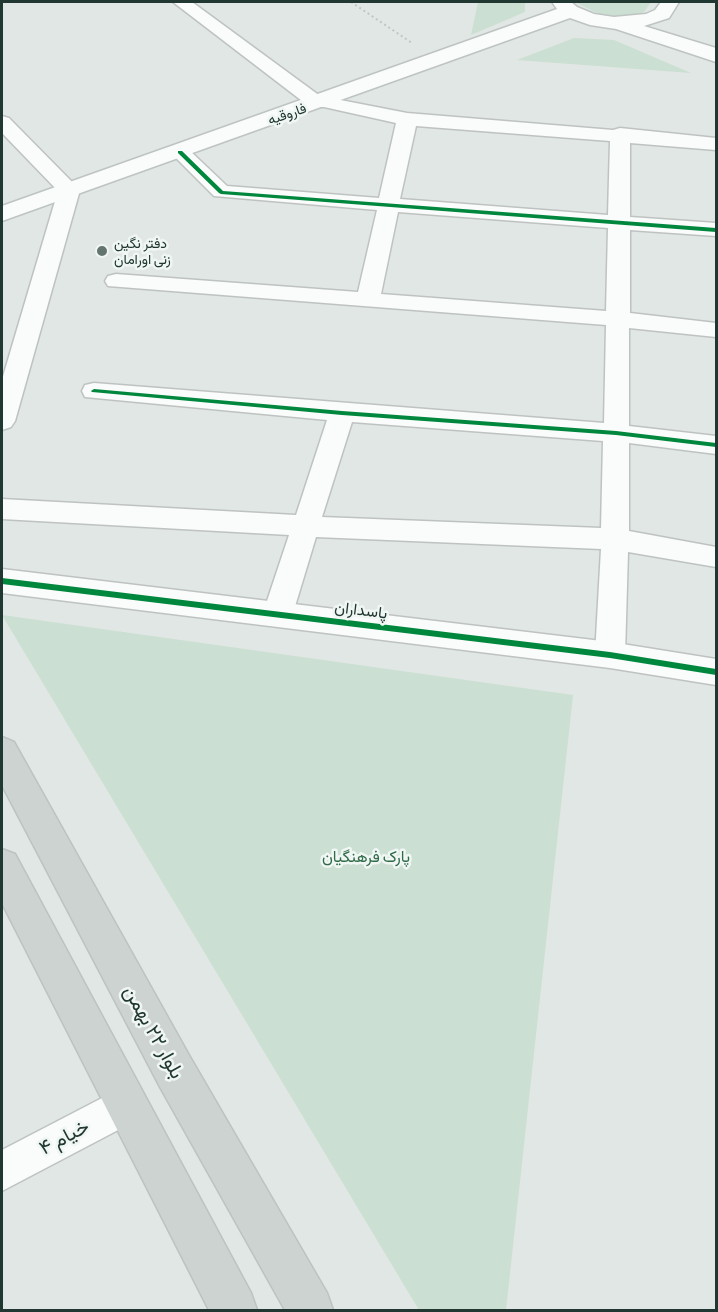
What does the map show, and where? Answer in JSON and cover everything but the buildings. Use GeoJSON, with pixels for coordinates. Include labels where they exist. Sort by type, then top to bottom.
{"type":"FeatureCollection","features":[{"type":"Feature","properties":{"kind":"main road","name":"فاروقیه"},"geometry":{"type":"LineString","coordinates":[[2,214],[437,60],[566,6]]}},
{"type":"Feature","properties":{"kind":"main road"},"geometry":{"type":"LineString","coordinates":[[566,6],[590,19],[614,23],[698,47],[717,56]]}},
{"type":"Feature","properties":{"kind":"main road"},"geometry":{"type":"LineString","coordinates":[[614,23],[650,20],[662,14],[682,11],[717,41]]}},
{"type":"Feature","properties":{"kind":"main road","name":"پاسداران"},"geometry":{"type":"LineString","coordinates":[[2,581],[610,655],[717,672]]}},
{"type":"Feature","properties":{"kind":"main road","name":"بلوار ۲۲ بهمن"},"geometry":{"type":"LineString","coordinates":[[2,752],[175,1072],[310,1311]]}},
{"type":"Feature","properties":{"kind":"main road"},"geometry":{"type":"LineString","coordinates":[[2,866],[234,1311]]}},
{"type":"Feature","properties":{"kind":"street"},"geometry":{"type":"LineString","coordinates":[[181,2],[321,102],[406,119],[620,134],[717,144]]}},
{"type":"Feature","properties":{"kind":"street"},"geometry":{"type":"LineString","coordinates":[[368,300],[406,119]]}},
{"type":"Feature","properties":{"kind":"street"},"geometry":{"type":"LineString","coordinates":[[2,122],[69,190],[2,421]]}},
{"type":"Feature","properties":{"kind":"street"},"geometry":{"type":"LineString","coordinates":[[610,655],[615,539],[620,134]]}},
{"type":"Feature","properties":{"kind":"street"},"geometry":{"type":"LineString","coordinates":[[180,152],[221,192],[619,220],[717,230]]}},
{"type":"Feature","properties":{"kind":"street"},"geometry":{"type":"LineString","coordinates":[[116,281],[618,319],[717,330]]}},
{"type":"Feature","properties":{"kind":"street"},"geometry":{"type":"LineString","coordinates":[[94,391],[342,413],[616,433],[717,445]]}},
{"type":"Feature","properties":{"kind":"street"},"geometry":{"type":"LineString","coordinates":[[278,613],[342,413]]}},
{"type":"Feature","properties":{"kind":"street"},"geometry":{"type":"LineString","coordinates":[[2,509],[304,526],[615,539],[717,557]]}},
{"type":"Feature","properties":{"kind":"street","name":"خیام ۴"},"geometry":{"type":"LineString","coordinates":[[2,1171],[127,1104]]}},
{"type":"Feature","properties":{"kind":"path"},"geometry":{"type":"LineString","coordinates":[[351,2],[437,60]]}},
{"type":"Feature","properties":{"kind":"green space"},"geometry":{"type":"Polygon","coordinates":[[[478,2],[525,2],[525,12],[471,35],[478,2]]]}},
{"type":"Feature","properties":{"kind":"green space"},"geometry":{"type":"Polygon","coordinates":[[[575,2],[651,2],[644,12],[631,17],[601,15],[575,2]]]}},
{"type":"Feature","properties":{"kind":"green space"},"geometry":{"type":"Polygon","coordinates":[[[574,38],[614,40],[691,73],[517,60],[574,38]]]}},
{"type":"Feature","properties":{"kind":"green space","name":"پارک فرهنگیان"},"geometry":{"type":"Polygon","coordinates":[[[2,615],[573,695],[506,1310],[419,1310],[2,615]]]}},
{"type":"Feature","properties":{"kind":"cycle path"},"geometry":{"type":"LineString","coordinates":[[180,152],[221,192],[716,230]]}},
{"type":"Feature","properties":{"kind":"cycle path"},"geometry":{"type":"LineString","coordinates":[[94,391],[342,413],[616,433],[716,445]]}},
{"type":"Feature","properties":{"kind":"cycle path"},"geometry":{"type":"LineString","coordinates":[[2,581],[610,655],[716,672]]}},
{"type":"Feature","properties":{"kind":"place","name":"دفتر نگین زنی اورامان"},"geometry":{"type":"Point","coordinates":[102,251]}}]}
